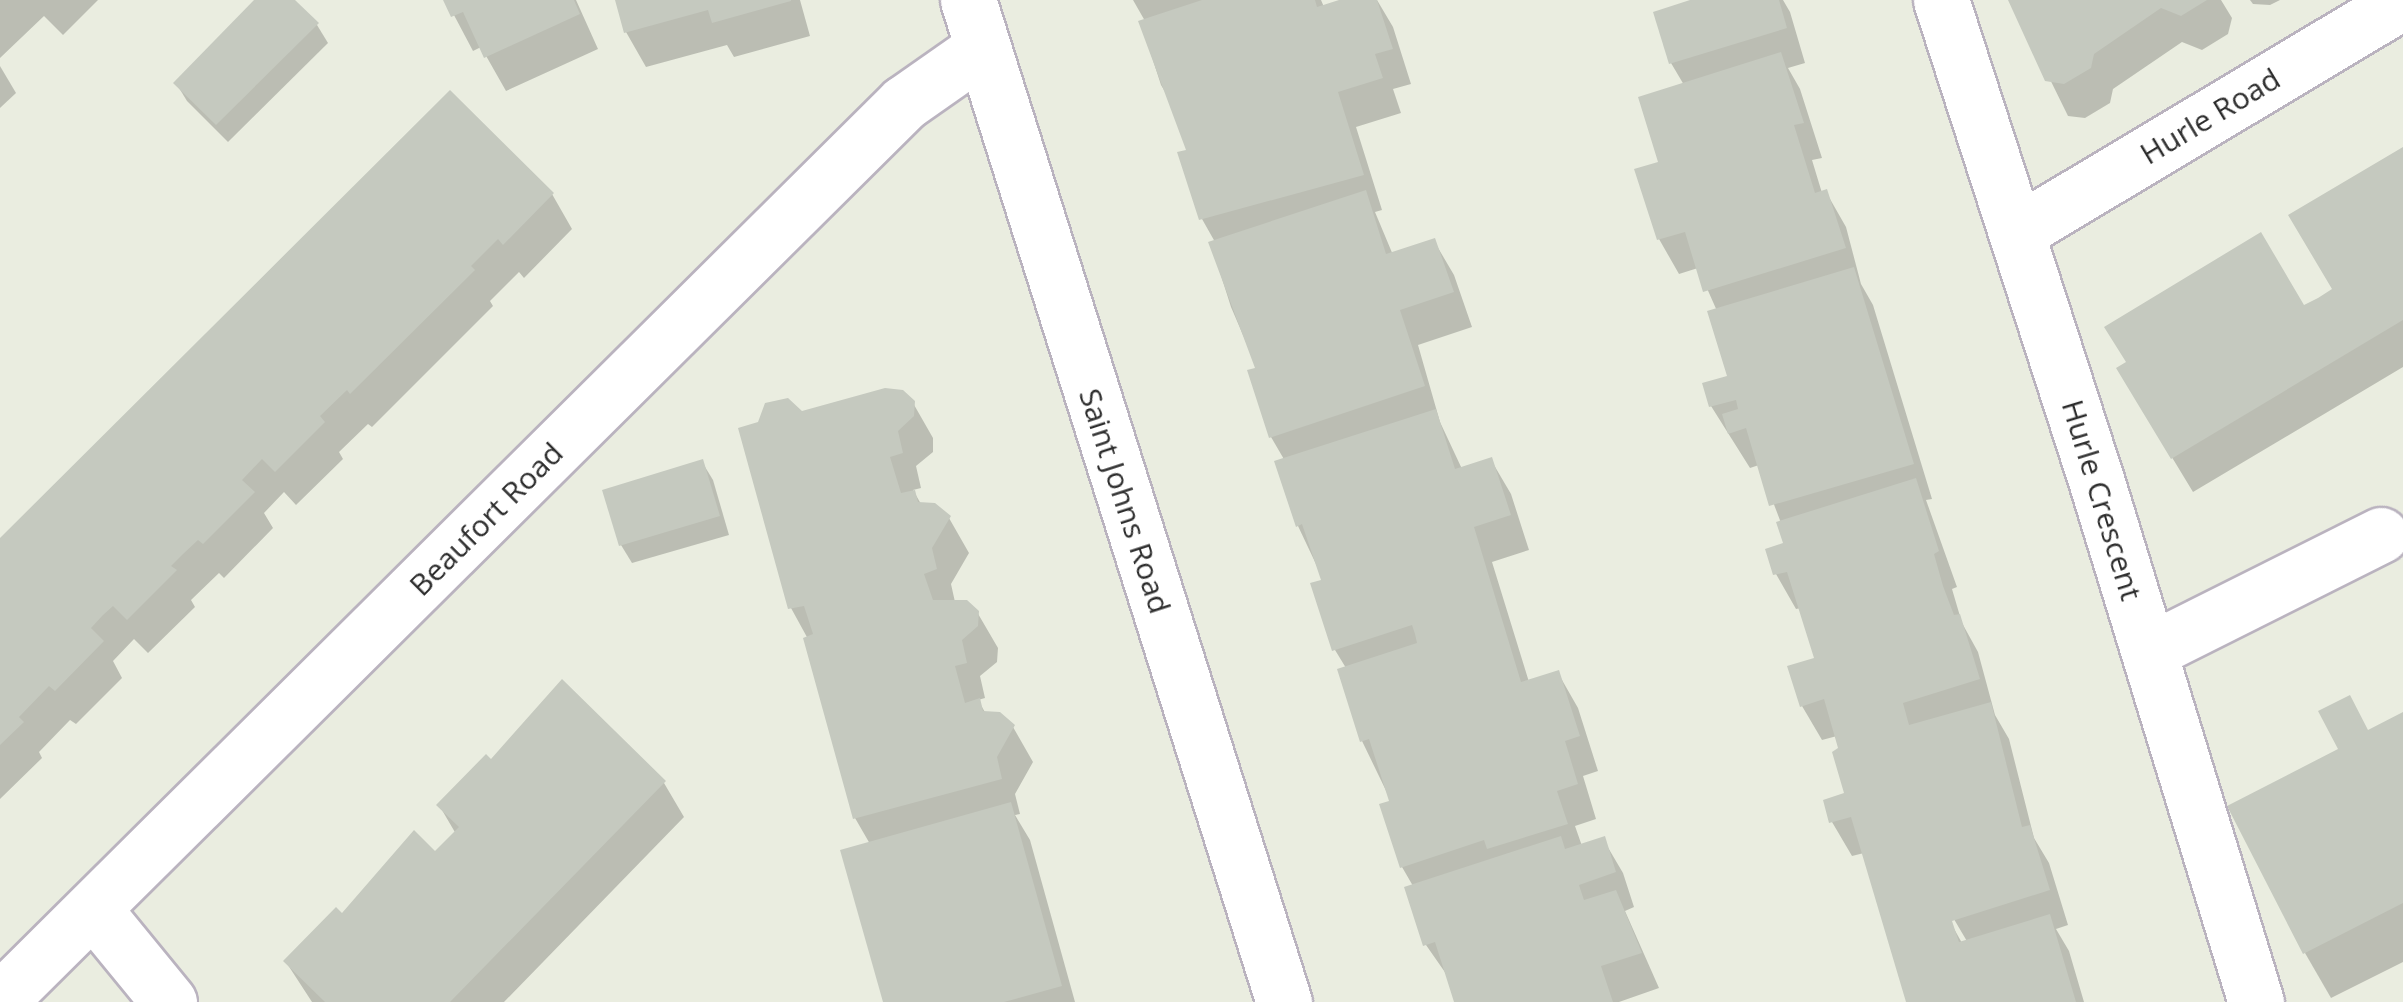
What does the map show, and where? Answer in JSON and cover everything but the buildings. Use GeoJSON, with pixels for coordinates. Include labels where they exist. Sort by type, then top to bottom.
{"type":"FeatureCollection","features":[{"type":"Feature","properties":{"kind":"street","name":"Hurle Crescent"},"geometry":{"type":"LineString","coordinates":[[1940,0],[2149,651],[2256,1002]]}},
{"type":"Feature","properties":{"kind":"street","name":"Hurle Road"},"geometry":{"type":"LineString","coordinates":[[2016,232],[2403,0]]}},
{"type":"Feature","properties":{"kind":"street","name":"Beaufort Road"},"geometry":{"type":"LineString","coordinates":[[0,1000],[904,103],[975,25]]}},
{"type":"Feature","properties":{"kind":"street","name":"Saint Johns Road"},"geometry":{"type":"LineString","coordinates":[[975,25],[1284,1002]]}},
{"type":"Feature","properties":{"kind":"street"},"geometry":{"type":"LineString","coordinates":[[2149,651],[2381,535]]}},
{"type":"Feature","properties":{"kind":"street"},"geometry":{"type":"LineString","coordinates":[[93,909],[168,1002]]}}]}
